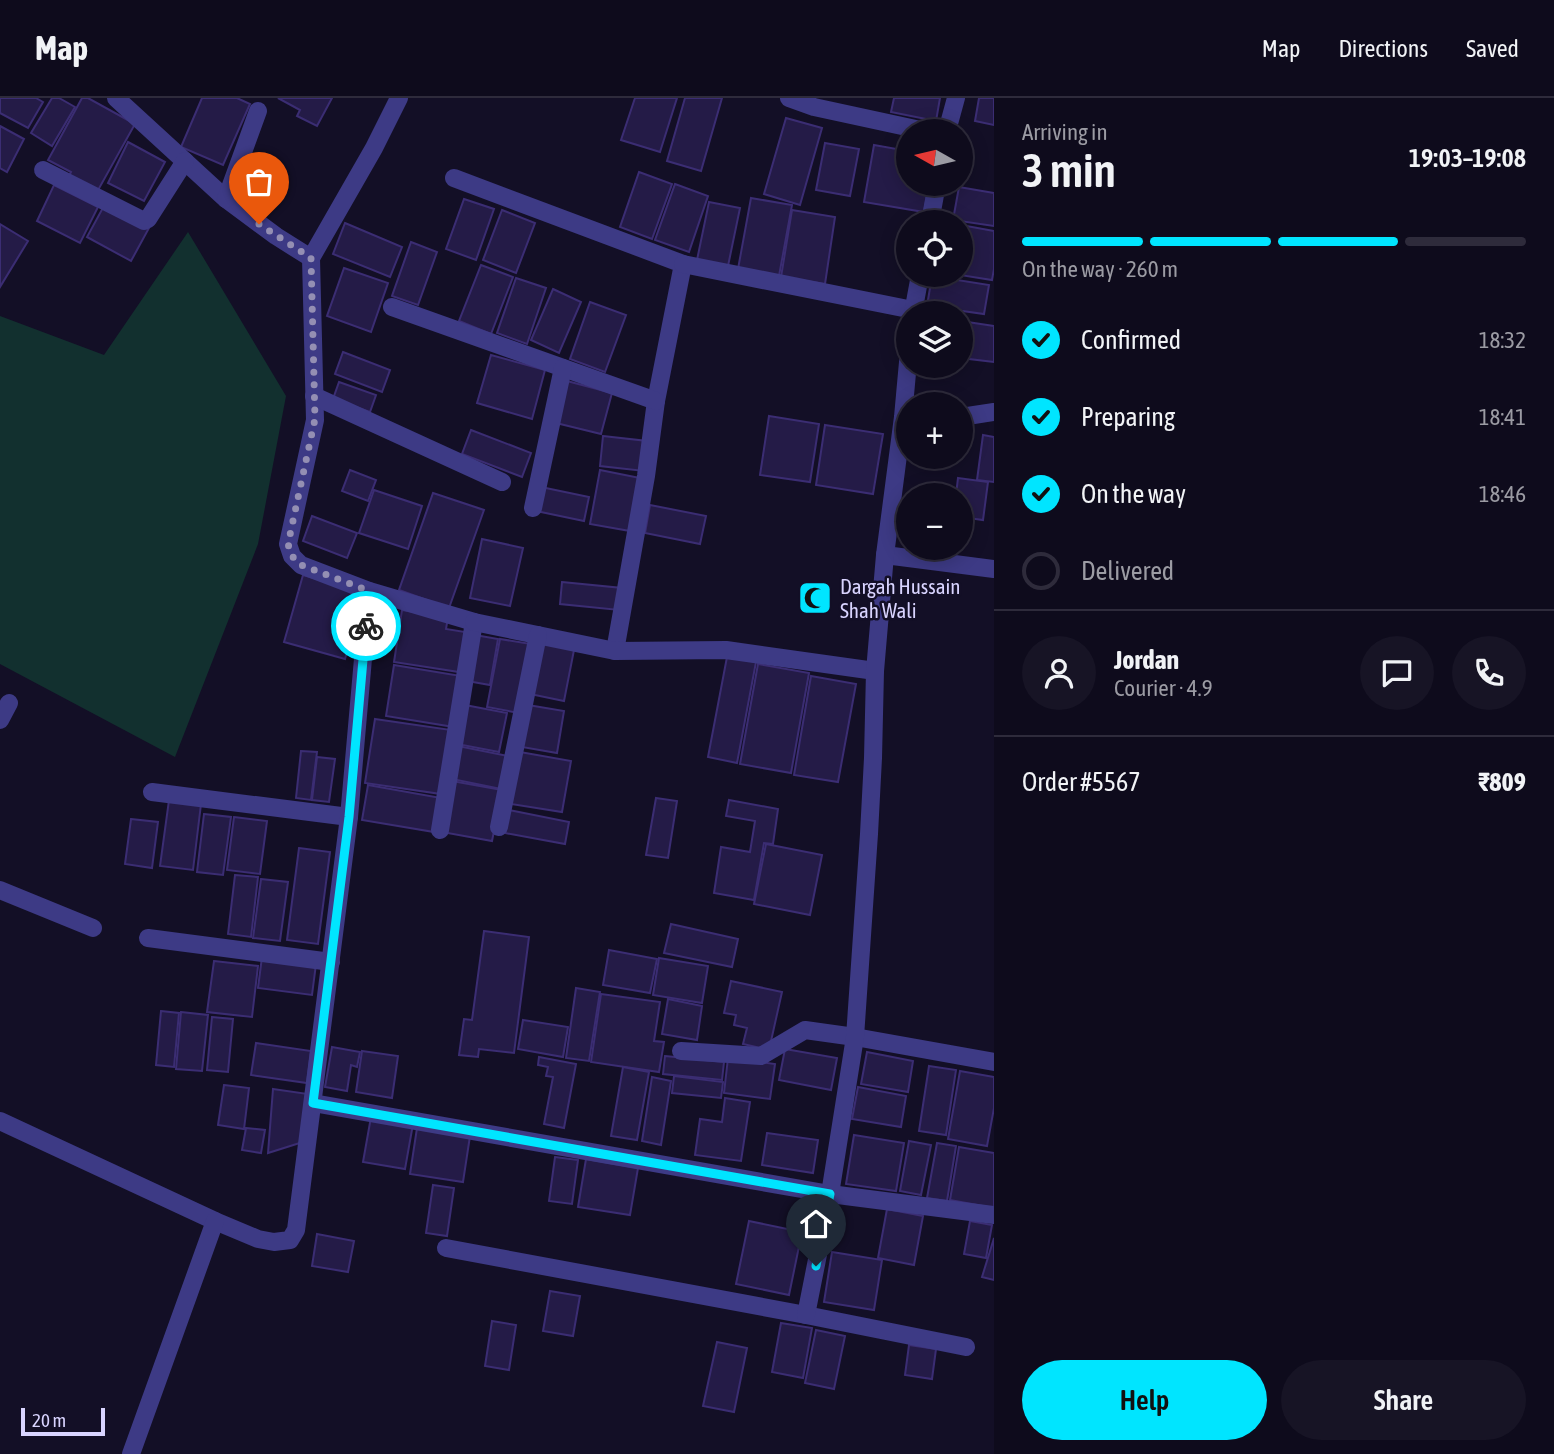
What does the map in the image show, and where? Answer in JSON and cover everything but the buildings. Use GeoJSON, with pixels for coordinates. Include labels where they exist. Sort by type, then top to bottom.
{"type":"FeatureCollection","features":[{"type":"Feature","properties":{"kind":"street"},"geometry":{"type":"LineString","coordinates":[[116,98],[226,199],[311,258]]}},
{"type":"Feature","properties":{"kind":"street"},"geometry":{"type":"LineString","coordinates":[[399,98],[374,148],[311,258],[315,419],[288,544],[292,556],[301,565],[369,591],[474,622],[538,635],[615,650],[726,650],[875,671]]}},
{"type":"Feature","properties":{"kind":"street"},"geometry":{"type":"LineString","coordinates":[[789,98],[896,124]]}},
{"type":"Feature","properties":{"kind":"street"},"geometry":{"type":"LineString","coordinates":[[951,119],[957,98]]}},
{"type":"Feature","properties":{"kind":"street"},"geometry":{"type":"LineString","coordinates":[[226,199],[258,111]]}},
{"type":"Feature","properties":{"kind":"street"},"geometry":{"type":"LineString","coordinates":[[43,170],[144,221],[148,219],[185,161]]}},
{"type":"Feature","properties":{"kind":"street"},"geometry":{"type":"LineString","coordinates":[[454,178],[683,264],[896,308]]}},
{"type":"Feature","properties":{"kind":"street"},"geometry":{"type":"LineString","coordinates":[[615,650],[646,476],[656,401],[683,264]]}},
{"type":"Feature","properties":{"kind":"street"},"geometry":{"type":"LineString","coordinates":[[393,307],[656,401]]}},
{"type":"Feature","properties":{"kind":"street"},"geometry":{"type":"LineString","coordinates":[[533,508],[563,368]]}},
{"type":"Feature","properties":{"kind":"street"},"geometry":{"type":"LineString","coordinates":[[314,396],[502,482]]}},
{"type":"Feature","properties":{"kind":"street"},"geometry":{"type":"LineString","coordinates":[[973,415],[994,412]]}},
{"type":"Feature","properties":{"kind":"street"},"geometry":{"type":"LineString","coordinates":[[806,1315],[830,1194],[855,1038],[871,809],[875,671],[885,555],[898,469]]}},
{"type":"Feature","properties":{"kind":"street"},"geometry":{"type":"LineString","coordinates":[[885,555],[994,569]]}},
{"type":"Feature","properties":{"kind":"street"},"geometry":{"type":"LineString","coordinates":[[0,1121],[215,1222],[258,1239],[274,1242],[290,1240],[296,1230],[349,817],[369,591]]}},
{"type":"Feature","properties":{"kind":"street"},"geometry":{"type":"LineString","coordinates":[[440,830],[474,622]]}},
{"type":"Feature","properties":{"kind":"street"},"geometry":{"type":"LineString","coordinates":[[499,827],[538,635]]}},
{"type":"Feature","properties":{"kind":"street"},"geometry":{"type":"LineString","coordinates":[[0,720],[9,703]]}},
{"type":"Feature","properties":{"kind":"street"},"geometry":{"type":"LineString","coordinates":[[152,792],[349,817]]}},
{"type":"Feature","properties":{"kind":"street"},"geometry":{"type":"LineString","coordinates":[[0,890],[93,928]]}},
{"type":"Feature","properties":{"kind":"street"},"geometry":{"type":"LineString","coordinates":[[148,938],[331,962]]}},
{"type":"Feature","properties":{"kind":"street"},"geometry":{"type":"LineString","coordinates":[[681,1051],[761,1056],[805,1030],[994,1062]]}},
{"type":"Feature","properties":{"kind":"street"},"geometry":{"type":"LineString","coordinates":[[313,1103],[830,1194],[994,1215]]}},
{"type":"Feature","properties":{"kind":"street"},"geometry":{"type":"LineString","coordinates":[[131,1454],[215,1222]]}},
{"type":"Feature","properties":{"kind":"street"},"geometry":{"type":"LineString","coordinates":[[446,1248],[966,1347]]}},
{"type":"Feature","properties":{"kind":"green space"},"geometry":{"type":"Polygon","coordinates":[[[188,232],[286,396],[258,544],[175,757],[0,664],[0,316],[104,355],[188,232]]]}},
{"type":"Feature","properties":{"kind":"way so far"},"geometry":{"type":"LineString","coordinates":[[259,224],[311,258],[315,419],[288,544],[292,556],[301,565],[369,591],[366,626]]}},
{"type":"Feature","properties":{"kind":"place","name":"Dargah Hussain Shah Wali"},"geometry":{"type":"Point","coordinates":[815,598]}},
{"type":"Feature","properties":{"kind":"route"},"geometry":{"type":"LineString","coordinates":[[366,626],[349,817],[313,1103],[830,1194],[816,1266]]}}]}
